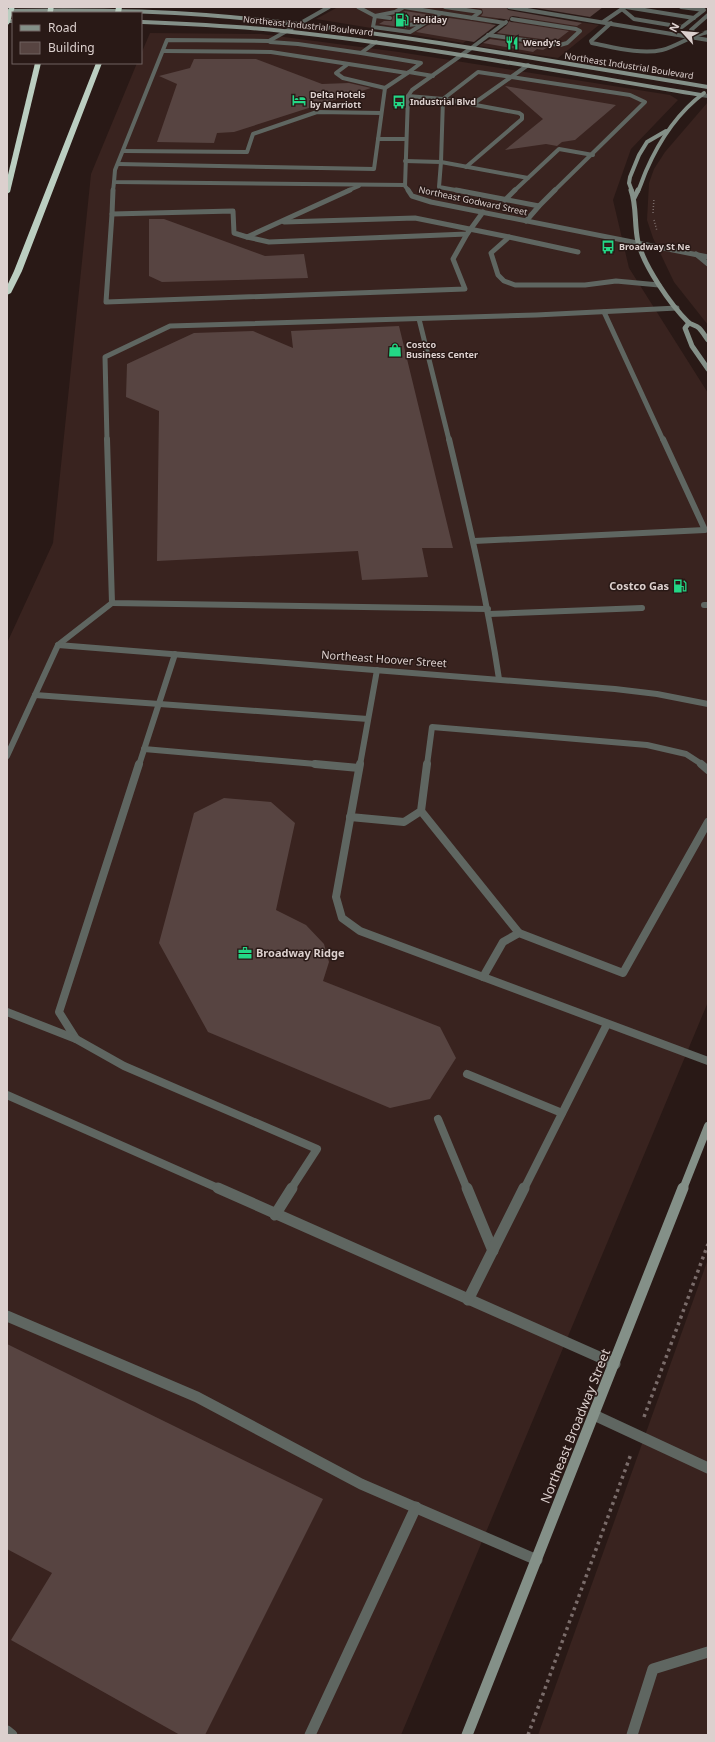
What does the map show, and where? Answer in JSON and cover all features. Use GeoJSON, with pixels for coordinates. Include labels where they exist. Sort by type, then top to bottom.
{"type":"FeatureCollection","features":[{"type":"Feature","properties":{"kind":"highway"},"geometry":{"type":"LineString","coordinates":[[7,21],[12,7]]}},
{"type":"Feature","properties":{"kind":"highway"},"geometry":{"type":"LineString","coordinates":[[7,192],[38,64]]}},
{"type":"Feature","properties":{"kind":"highway"},"geometry":{"type":"LineString","coordinates":[[7,293],[18,270],[100,64]]}},
{"type":"Feature","properties":{"kind":"main road","name":"Northeast Industrial Boulevard"},"geometry":{"type":"LineString","coordinates":[[7,11],[119,10],[205,15],[300,25],[470,49],[708,87]]}},
{"type":"Feature","properties":{"kind":"main road","name":"Northeast Industrial Boulevard"},"geometry":{"type":"LineString","coordinates":[[142,22],[238,27],[376,42],[528,65],[701,95]]}},
{"type":"Feature","properties":{"kind":"main road"},"geometry":{"type":"LineString","coordinates":[[708,90],[701,95],[666,131],[647,142],[639,155],[629,183],[634,198],[634,218],[638,242],[646,263],[659,285],[689,323],[698,327],[708,340]]}},
{"type":"Feature","properties":{"kind":"main road"},"geometry":{"type":"LineString","coordinates":[[634,198],[641,187],[646,169],[666,131]]}},
{"type":"Feature","properties":{"kind":"main road"},"geometry":{"type":"LineString","coordinates":[[689,323],[685,328],[692,346],[708,369]]}},
{"type":"Feature","properties":{"kind":"main road","name":"Northeast Broadway Street"},"geometry":{"type":"LineString","coordinates":[[467,1735],[708,1126]]}},
{"type":"Feature","properties":{"kind":"street"},"geometry":{"type":"LineString","coordinates":[[269,41],[288,32],[329,7]]}},
{"type":"Feature","properties":{"kind":"street"},"geometry":{"type":"LineString","coordinates":[[358,7],[383,22]]}},
{"type":"Feature","properties":{"kind":"street"},"geometry":{"type":"LineString","coordinates":[[375,16],[395,12],[404,7],[505,23]]}},
{"type":"Feature","properties":{"kind":"street"},"geometry":{"type":"LineString","coordinates":[[445,7],[480,12],[472,18]]}},
{"type":"Feature","properties":{"kind":"street"},"geometry":{"type":"LineString","coordinates":[[509,7],[708,40]]}},
{"type":"Feature","properties":{"kind":"street"},"geometry":{"type":"LineString","coordinates":[[624,8],[634,19],[682,27],[704,10],[681,7]]}},
{"type":"Feature","properties":{"kind":"street"},"geometry":{"type":"LineString","coordinates":[[603,22],[624,8],[694,18]]}},
{"type":"Feature","properties":{"kind":"street"},"geometry":{"type":"LineString","coordinates":[[466,167],[522,119],[522,115],[519,112],[443,99],[408,96],[412,90],[434,76],[524,9]]}},
{"type":"Feature","properties":{"kind":"street"},"geometry":{"type":"LineString","coordinates":[[375,16],[397,13]]}},
{"type":"Feature","properties":{"kind":"street"},"geometry":{"type":"LineString","coordinates":[[375,16],[373,26],[410,32],[441,13]]}},
{"type":"Feature","properties":{"kind":"street"},"geometry":{"type":"LineString","coordinates":[[375,16],[390,18]]}},
{"type":"Feature","properties":{"kind":"street"},"geometry":{"type":"LineString","coordinates":[[695,34],[691,30],[708,16]]}},
{"type":"Feature","properties":{"kind":"street"},"geometry":{"type":"LineString","coordinates":[[421,17],[425,23]]}},
{"type":"Feature","properties":{"kind":"street"},"geometry":{"type":"LineString","coordinates":[[488,35],[545,45],[564,44],[580,31],[576,29],[512,19]]}},
{"type":"Feature","properties":{"kind":"street"},"geometry":{"type":"LineString","coordinates":[[414,21],[425,23]]}},
{"type":"Feature","properties":{"kind":"street"},"geometry":{"type":"LineString","coordinates":[[408,25],[425,23]]}},
{"type":"Feature","properties":{"kind":"street"},"geometry":{"type":"LineString","coordinates":[[611,23],[591,41],[592,43],[649,51],[662,50],[695,34],[708,32]]}},
{"type":"Feature","properties":{"kind":"street"},"geometry":{"type":"LineString","coordinates":[[348,64],[336,73],[343,78],[385,88],[421,63],[361,53],[269,41],[167,40],[118,164],[114,182],[106,302],[465,289],[453,259],[467,234],[472,230],[483,212]]}},
{"type":"Feature","properties":{"kind":"street"},"geometry":{"type":"LineString","coordinates":[[361,53],[376,42]]}},
{"type":"Feature","properties":{"kind":"street"},"geometry":{"type":"LineString","coordinates":[[163,51],[271,52],[434,76]]}},
{"type":"Feature","properties":{"kind":"street"},"geometry":{"type":"LineString","coordinates":[[473,104],[528,65]]}},
{"type":"Feature","properties":{"kind":"street"},"geometry":{"type":"LineString","coordinates":[[443,99],[478,72],[630,95],[645,102],[593,155],[539,206],[526,221]]}},
{"type":"Feature","properties":{"kind":"street"},"geometry":{"type":"LineString","coordinates":[[118,164],[374,169],[385,88]]}},
{"type":"Feature","properties":{"kind":"street","name":"Northeast Industrial Boulevard"},"geometry":{"type":"LineString","coordinates":[[701,95],[708,96]]}},
{"type":"Feature","properties":{"kind":"street","name":"Northeast Godward Street"},"geometry":{"type":"LineString","coordinates":[[408,96],[405,185],[407,192],[412,196],[420,199],[526,221],[708,257]]}},
{"type":"Feature","properties":{"kind":"street"},"geometry":{"type":"LineString","coordinates":[[443,99],[442,162],[439,187],[539,206]]}},
{"type":"Feature","properties":{"kind":"street"},"geometry":{"type":"LineString","coordinates":[[123,151],[247,152],[253,134],[317,112],[381,113]]}},
{"type":"Feature","properties":{"kind":"street"},"geometry":{"type":"LineString","coordinates":[[378,139],[406,139]]}},
{"type":"Feature","properties":{"kind":"street"},"geometry":{"type":"LineString","coordinates":[[505,200],[559,149],[593,155]]}},
{"type":"Feature","properties":{"kind":"street"},"geometry":{"type":"LineString","coordinates":[[405,161],[442,162],[528,178]]}},
{"type":"Feature","properties":{"kind":"street"},"geometry":{"type":"LineString","coordinates":[[114,182],[405,185]]}},
{"type":"Feature","properties":{"kind":"street"},"geometry":{"type":"LineString","coordinates":[[247,237],[361,184]]}},
{"type":"Feature","properties":{"kind":"street"},"geometry":{"type":"LineString","coordinates":[[112,214],[233,211],[234,233],[269,242],[467,234]]}},
{"type":"Feature","properties":{"kind":"street"},"geometry":{"type":"LineString","coordinates":[[279,223],[414,218],[578,252]]}},
{"type":"Feature","properties":{"kind":"street"},"geometry":{"type":"LineString","coordinates":[[509,237],[491,253],[499,279],[507,284],[530,286],[616,281],[659,285]]}},
{"type":"Feature","properties":{"kind":"street"},"geometry":{"type":"LineString","coordinates":[[696,254],[708,264]]}},
{"type":"Feature","properties":{"kind":"street"},"geometry":{"type":"LineString","coordinates":[[112,604],[105,357],[170,326],[419,319],[677,308]]}},
{"type":"Feature","properties":{"kind":"street"},"geometry":{"type":"LineString","coordinates":[[604,312],[708,536]]}},
{"type":"Feature","properties":{"kind":"street"},"geometry":{"type":"LineString","coordinates":[[419,319],[474,540],[499,680]]}},
{"type":"Feature","properties":{"kind":"street"},"geometry":{"type":"LineString","coordinates":[[474,540],[705,530]]}},
{"type":"Feature","properties":{"kind":"street"},"geometry":{"type":"LineString","coordinates":[[7,756],[58,645],[112,604],[488,612],[642,608]]}},
{"type":"Feature","properties":{"kind":"street","name":"Northeast Hoover Street"},"geometry":{"type":"LineString","coordinates":[[58,645],[622,689],[708,704]]}},
{"type":"Feature","properties":{"kind":"street"},"geometry":{"type":"LineString","coordinates":[[76,1040],[58,1012],[175,654]]}},
{"type":"Feature","properties":{"kind":"street"},"geometry":{"type":"LineString","coordinates":[[377,670],[336,897],[342,918],[360,931],[708,1061]]}},
{"type":"Feature","properties":{"kind":"street"},"geometry":{"type":"LineString","coordinates":[[35,695],[368,719]]}},
{"type":"Feature","properties":{"kind":"street"},"geometry":{"type":"LineString","coordinates":[[708,770],[686,754],[647,745],[432,727],[421,812],[519,933],[623,973],[708,822]]}},
{"type":"Feature","properties":{"kind":"street"},"geometry":{"type":"LineString","coordinates":[[144,749],[359,768]]}},
{"type":"Feature","properties":{"kind":"street"},"geometry":{"type":"LineString","coordinates":[[350,817],[404,822],[421,812]]}},
{"type":"Feature","properties":{"kind":"street"},"geometry":{"type":"LineString","coordinates":[[483,977],[502,942],[519,933]]}},
{"type":"Feature","properties":{"kind":"street"},"geometry":{"type":"LineString","coordinates":[[7,1012],[76,1040],[124,1066],[317,1149],[276,1215]]}},
{"type":"Feature","properties":{"kind":"street"},"geometry":{"type":"LineString","coordinates":[[468,1300],[607,1024]]}},
{"type":"Feature","properties":{"kind":"street"},"geometry":{"type":"LineString","coordinates":[[467,1074],[562,1113]]}},
{"type":"Feature","properties":{"kind":"street"},"geometry":{"type":"LineString","coordinates":[[7,1095],[615,1364]]}},
{"type":"Feature","properties":{"kind":"street"},"geometry":{"type":"LineString","coordinates":[[438,1119],[493,1250]]}},
{"type":"Feature","properties":{"kind":"street"},"geometry":{"type":"LineString","coordinates":[[7,1316],[197,1397],[361,1484],[537,1560]]}},
{"type":"Feature","properties":{"kind":"street"},"geometry":{"type":"LineString","coordinates":[[594,1415],[708,1468]]}},
{"type":"Feature","properties":{"kind":"street"},"geometry":{"type":"LineString","coordinates":[[310,1735],[416,1507]]}},
{"type":"Feature","properties":{"kind":"street"},"geometry":{"type":"LineString","coordinates":[[632,1735],[653,1669],[708,1652]]}},
{"type":"Feature","properties":{"kind":"street"},"geometry":{"type":"LineString","coordinates":[[7,1731],[12,1735]]}},
{"type":"Feature","properties":{"kind":"path"},"geometry":{"type":"LineString","coordinates":[[654,196],[653,219],[661,247]]}},
{"type":"Feature","properties":{"kind":"path"},"geometry":{"type":"LineString","coordinates":[[528,1735],[708,1244]]}},
{"type":"Feature","properties":{"kind":"shaded area"},"geometry":{"type":"Polygon","coordinates":[[[338,7],[485,7],[511,11],[463,43],[316,19],[338,7]]]}},
{"type":"Feature","properties":{"kind":"shaded area"},"geometry":{"type":"Polygon","coordinates":[[[524,14],[599,25],[558,58],[479,46],[524,14]]]}},
{"type":"Feature","properties":{"kind":"shaded area"},"geometry":{"type":"Polygon","coordinates":[[[150,33],[261,34],[399,52],[670,95],[678,100],[631,149],[613,200],[629,268],[708,393],[708,1002],[401,1735],[7,1735],[7,643],[53,543],[91,174],[137,64],[142,64],[142,52],[150,33]]]}},
{"type":"Feature","properties":{"kind":"shaded area"},"geometry":{"type":"Polygon","coordinates":[[[708,102],[708,325],[674,282],[653,238],[647,220],[649,183],[654,169],[665,152],[708,102]]]}},
{"type":"Feature","properties":{"kind":"shaded area"},"geometry":{"type":"Polygon","coordinates":[[[708,1259],[708,1735],[538,1735],[708,1259]]]}},
{"type":"Feature","properties":{"kind":"building"},"geometry":{"type":"Polygon","coordinates":[[[470,7],[506,7],[508,10],[582,23],[577,26],[513,16],[510,17],[509,20],[481,16],[483,13],[482,9],[470,7]]]}},
{"type":"Feature","properties":{"kind":"building"},"geometry":{"type":"Polygon","coordinates":[[[530,7],[603,7],[590,17],[530,7]]]}},
{"type":"Feature","properties":{"kind":"building","name":"Holiday"},"geometry":{"type":"Polygon","coordinates":[[[405,11],[431,15],[424,19],[414,18],[412,21],[405,23],[406,28],[379,24],[384,21],[392,21],[393,16],[405,11]]]}},
{"type":"Feature","properties":{"kind":"building"},"geometry":{"type":"Polygon","coordinates":[[[442,17],[496,25],[474,42],[416,32],[442,17]]]}},
{"type":"Feature","properties":{"kind":"building"},"geometry":{"type":"Polygon","coordinates":[[[509,21],[569,31],[556,41],[497,33],[507,25],[509,21]]]}},
{"type":"Feature","properties":{"kind":"building","name":"Wendy's"},"geometry":{"type":"Polygon","coordinates":[[[490,39],[548,47],[543,50],[537,49],[533,52],[483,43],[490,39]]]}},
{"type":"Feature","properties":{"kind":"building","name":"Delta Hotels by Marriott"},"geometry":{"type":"Polygon","coordinates":[[[194,59],[256,59],[322,84],[349,83],[371,88],[234,132],[217,133],[214,143],[157,142],[177,84],[159,76],[190,68],[194,59]]]}},
{"type":"Feature","properties":{"kind":"building"},"geometry":{"type":"Polygon","coordinates":[[[505,86],[616,105],[575,140],[562,142],[557,146],[546,144],[505,150],[543,119],[505,86]]]}},
{"type":"Feature","properties":{"kind":"building"},"geometry":{"type":"Polygon","coordinates":[[[149,219],[164,219],[265,256],[304,254],[308,278],[162,282],[149,276],[149,219]]]}},
{"type":"Feature","properties":{"kind":"building"},"geometry":{"type":"Polygon","coordinates":[[[399,326],[453,548],[422,548],[428,577],[362,580],[358,551],[157,561],[159,411],[126,397],[127,364],[194,333],[253,331],[293,348],[291,331],[399,326]]]}},
{"type":"Feature","properties":{"kind":"building","name":"Broadway Ridge"},"geometry":{"type":"Polygon","coordinates":[[[224,798],[271,802],[295,823],[276,910],[306,925],[324,944],[329,962],[323,981],[440,1027],[456,1058],[430,1099],[390,1108],[208,1032],[159,943],[194,813],[224,798]]]}},
{"type":"Feature","properties":{"kind":"building"},"geometry":{"type":"Polygon","coordinates":[[[7,1344],[323,1499],[205,1735],[180,1735],[11,1640],[52,1573],[7,1549],[7,1344]]]}},
{"type":"Feature","properties":{"kind":"place","name":"Holiday"},"geometry":{"type":"Point","coordinates":[402,20]}},
{"type":"Feature","properties":{"kind":"place","name":"Wendy's"},"geometry":{"type":"Point","coordinates":[512,43]}},
{"type":"Feature","properties":{"kind":"place","name":"Delta Hotels by Marriott"},"geometry":{"type":"Point","coordinates":[299,100]}},
{"type":"Feature","properties":{"kind":"place","name":"Industrial Blvd"},"geometry":{"type":"Point","coordinates":[399,102]}},
{"type":"Feature","properties":{"kind":"place","name":"Broadway St Ne"},"geometry":{"type":"Point","coordinates":[608,247]}},
{"type":"Feature","properties":{"kind":"place","name":"Costco Business Center"},"geometry":{"type":"Point","coordinates":[395,350]}},
{"type":"Feature","properties":{"kind":"place","name":"Costco Gas"},"geometry":{"type":"Point","coordinates":[680,586]}},
{"type":"Feature","properties":{"kind":"place","name":"Broadway Ridge"},"geometry":{"type":"Point","coordinates":[245,953]}}]}
